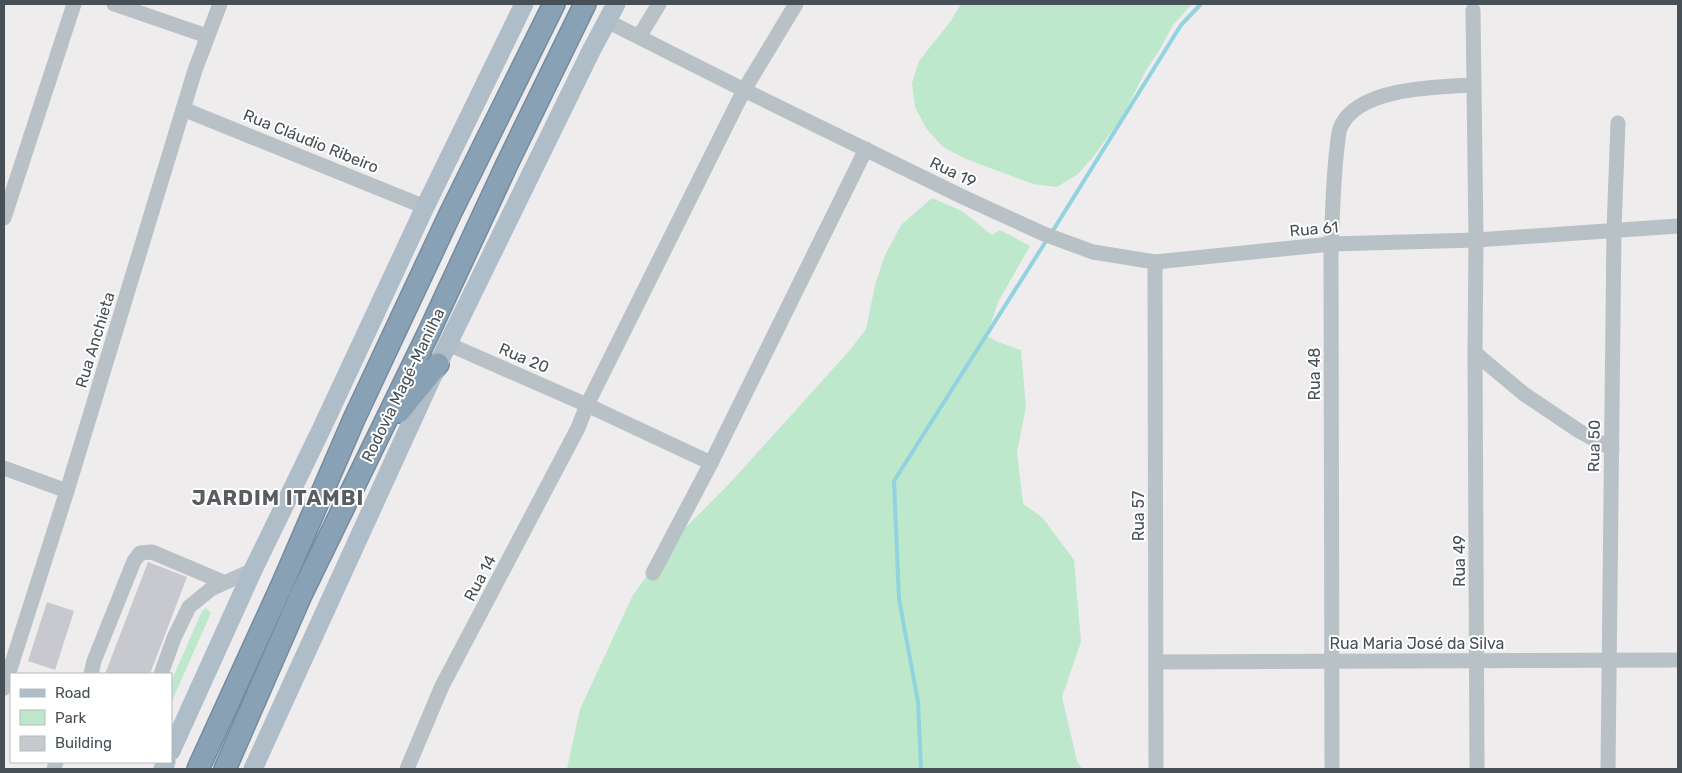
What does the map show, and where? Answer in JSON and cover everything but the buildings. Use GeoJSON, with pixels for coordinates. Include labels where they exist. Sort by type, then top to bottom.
{"type":"FeatureCollection","features":[{"type":"Feature","properties":{"kind":"highway","name":"Rodovia Magé-Manilha"},"geometry":{"type":"LineString","coordinates":[[198,769],[282,585],[358,410],[451,212],[554,4]]}},
{"type":"Feature","properties":{"kind":"highway","name":"Rodovia Magé-Manilha"},"geometry":{"type":"LineString","coordinates":[[225,769],[301,595],[585,4]]}},
{"type":"Feature","properties":{"kind":"highway"},"geometry":{"type":"LineString","coordinates":[[374,444],[438,364]]}},
{"type":"Feature","properties":{"kind":"main road"},"geometry":{"type":"LineString","coordinates":[[172,749],[253,570],[321,430],[425,207],[524,4]]}},
{"type":"Feature","properties":{"kind":"main road"},"geometry":{"type":"LineString","coordinates":[[253,769],[438,364],[590,51],[616,4]]}},
{"type":"Feature","properties":{"kind":"street"},"geometry":{"type":"LineString","coordinates":[[4,218],[74,4]]}},
{"type":"Feature","properties":{"kind":"street"},"geometry":{"type":"LineString","coordinates":[[114,4],[207,36]]}},
{"type":"Feature","properties":{"kind":"street","name":"Rua Anchieta"},"geometry":{"type":"LineString","coordinates":[[4,688],[67,491],[183,109],[207,36],[220,4]]}},
{"type":"Feature","properties":{"kind":"street"},"geometry":{"type":"LineString","coordinates":[[639,37],[659,4]]}},
{"type":"Feature","properties":{"kind":"street"},"geometry":{"type":"LineString","coordinates":[[587,404],[744,90],[796,4]]}},
{"type":"Feature","properties":{"kind":"street"},"geometry":{"type":"LineString","coordinates":[[1473,10],[1476,240],[1475,353],[1524,394],[1551,413],[1612,449]]}},
{"type":"Feature","properties":{"kind":"street","name":"Rua 19"},"geometry":{"type":"LineString","coordinates":[[607,21],[744,90],[1044,234],[1093,252],[1155,262]]}},
{"type":"Feature","properties":{"kind":"street","name":"Rua 48"},"geometry":{"type":"LineString","coordinates":[[1332,769],[1332,244],[1334,173],[1340,128],[1348,114],[1372,99],[1415,88],[1474,85]]}},
{"type":"Feature","properties":{"kind":"street","name":"Rua Cláudio Ribeiro"},"geometry":{"type":"LineString","coordinates":[[183,109],[425,207]]}},
{"type":"Feature","properties":{"kind":"street","name":"Rua 50"},"geometry":{"type":"LineString","coordinates":[[1608,769],[1614,229],[1618,123]]}},
{"type":"Feature","properties":{"kind":"street"},"geometry":{"type":"LineString","coordinates":[[653,573],[711,462],[866,148]]}},
{"type":"Feature","properties":{"kind":"street","name":"Rua 61"},"geometry":{"type":"LineString","coordinates":[[1155,262],[1332,244],[1476,240],[1678,226]]}},
{"type":"Feature","properties":{"kind":"street","name":"Rua 57"},"geometry":{"type":"LineString","coordinates":[[1155,262],[1156,769]]}},
{"type":"Feature","properties":{"kind":"street","name":"Rua 20"},"geometry":{"type":"LineString","coordinates":[[448,344],[587,404],[711,462]]}},
{"type":"Feature","properties":{"kind":"street","name":"Rua 49"},"geometry":{"type":"LineString","coordinates":[[1475,353],[1477,769]]}},
{"type":"Feature","properties":{"kind":"street","name":"Rua 14"},"geometry":{"type":"LineString","coordinates":[[407,769],[442,686],[578,428],[587,404]]}},
{"type":"Feature","properties":{"kind":"street"},"geometry":{"type":"LineString","coordinates":[[4,468],[67,491]]}},
{"type":"Feature","properties":{"kind":"street"},"geometry":{"type":"LineString","coordinates":[[91,673],[94,661],[134,561],[140,553],[152,552],[224,582]]}},
{"type":"Feature","properties":{"kind":"street"},"geometry":{"type":"LineString","coordinates":[[161,673],[174,638],[189,607],[211,589],[253,570]]}},
{"type":"Feature","properties":{"kind":"street","name":"Rua Maria José da Silva"},"geometry":{"type":"LineString","coordinates":[[1156,662],[1678,660]]}},
{"type":"Feature","properties":{"kind":"green space"},"geometry":{"type":"Polygon","coordinates":[[[961,4],[1192,4],[1173,25],[1145,72],[1123,116],[1093,157],[1078,174],[1057,187],[1033,184],[966,159],[943,147],[926,128],[915,107],[912,83],[919,61],[950,22],[961,4]]]}},
{"type":"Feature","properties":{"kind":"green space"},"geometry":{"type":"Polygon","coordinates":[[[932,198],[962,211],[992,235],[1000,230],[1030,246],[998,302],[987,336],[1021,350],[1026,407],[1017,452],[1023,504],[1042,517],[1074,560],[1081,642],[1062,697],[1077,761],[1082,769],[567,769],[580,709],[633,595],[672,541],[728,485],[850,350],[866,329],[875,285],[885,255],[901,225],[932,198]]]}},
{"type":"Feature","properties":{"kind":"green space"},"geometry":{"type":"Polygon","coordinates":[[[206,608],[211,613],[172,701],[172,680],[202,611],[206,608]]]}},
{"type":"Feature","properties":{"kind":"waterway"},"geometry":{"type":"LineString","coordinates":[[1052,232],[1181,25],[1201,4]]}},
{"type":"Feature","properties":{"kind":"waterway"},"geometry":{"type":"LineString","coordinates":[[921,769],[918,702],[899,599],[894,481],[1048,238]]}},
{"type":"Feature","properties":{"kind":"district","name":"JARDIM ITAMBI"},"geometry":{"type":"Point","coordinates":[278,497]}}]}
